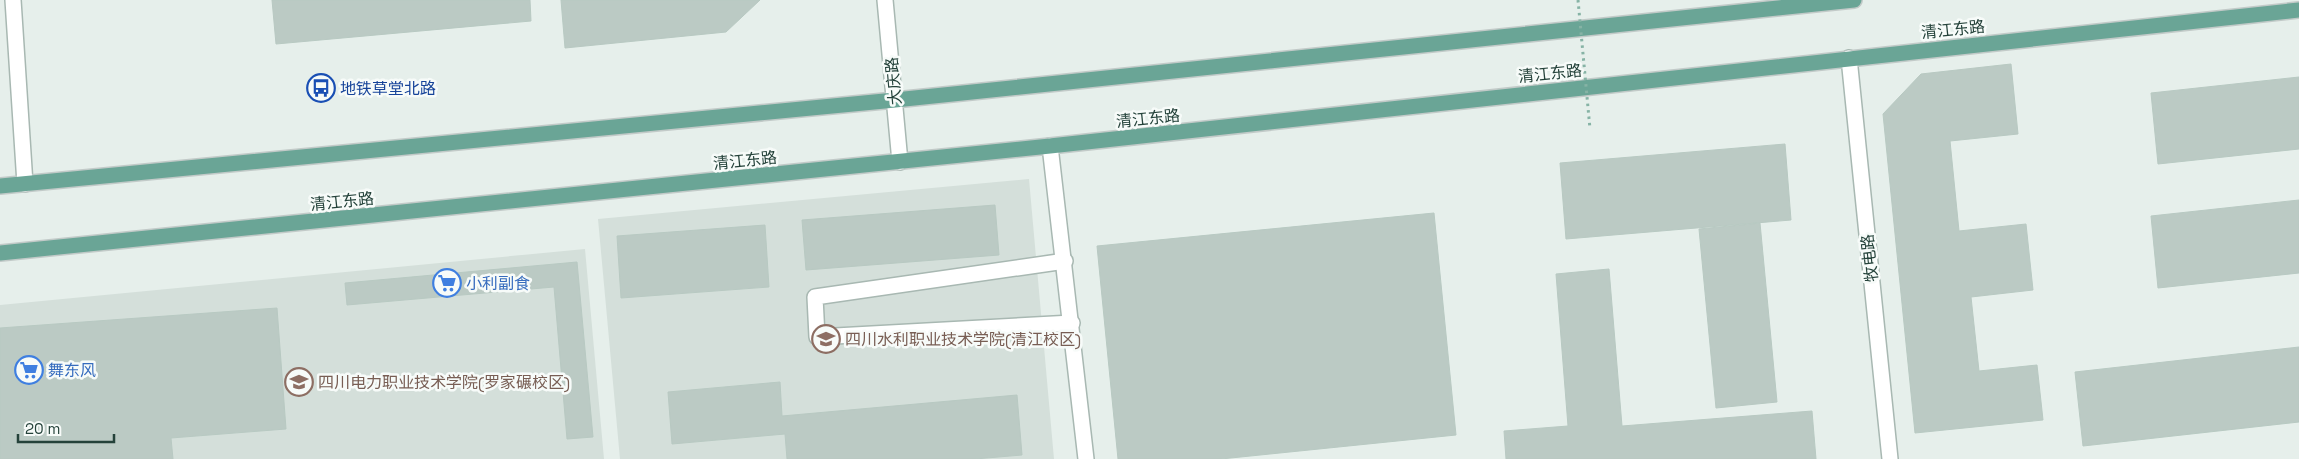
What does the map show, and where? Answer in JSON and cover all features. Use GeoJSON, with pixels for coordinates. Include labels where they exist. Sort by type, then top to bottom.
{"type":"FeatureCollection","features":[{"type":"Feature","properties":{"kind":"main road"},"geometry":{"type":"LineString","coordinates":[[0,186],[895,100],[1848,0]]}},
{"type":"Feature","properties":{"kind":"main road","name":"清江东路"},"geometry":{"type":"LineString","coordinates":[[0,254],[900,162],[2299,10]]}},
{"type":"Feature","properties":{"kind":"street"},"geometry":{"type":"LineString","coordinates":[[13,0],[25,184]]}},
{"type":"Feature","properties":{"kind":"street","name":"大庆路"},"geometry":{"type":"LineString","coordinates":[[885,0],[900,162]]}},
{"type":"Feature","properties":{"kind":"street","name":"牧电路"},"geometry":{"type":"LineString","coordinates":[[1848,58],[1890,459]]}},
{"type":"Feature","properties":{"kind":"street"},"geometry":{"type":"LineString","coordinates":[[1050,146],[1065,261],[1086,459]]}},
{"type":"Feature","properties":{"kind":"street"},"geometry":{"type":"LineString","coordinates":[[1065,261],[815,297],[817,337],[1072,323]]}},
{"type":"Feature","properties":{"kind":"path"},"geometry":{"type":"LineString","coordinates":[[1578,0],[1590,129]]}},
{"type":"Feature","properties":{"kind":"shaded area","name":"四川水利职业技术学院(清江校区)"},"geometry":{"type":"Polygon","coordinates":[[[1029,179],[1054,459],[620,459],[598,219],[1029,179]]]}},
{"type":"Feature","properties":{"kind":"shaded area","name":"四川电力职业技术学院(罗家碾校区)"},"geometry":{"type":"Polygon","coordinates":[[[585,249],[604,459],[0,459],[0,305],[585,249]]]}},
{"type":"Feature","properties":{"kind":"building"},"geometry":{"type":"Polygon","coordinates":[[[272,0],[530,0],[531,21],[276,44],[272,0]]]}},
{"type":"Feature","properties":{"kind":"building"},"geometry":{"type":"Polygon","coordinates":[[[561,0],[760,0],[726,32],[565,48],[561,0]]]}},
{"type":"Feature","properties":{"kind":"building"},"geometry":{"type":"Polygon","coordinates":[[[2011,64],[2018,134],[1950,141],[1959,231],[2026,224],[2033,290],[1971,297],[1979,371],[2037,365],[2043,420],[1915,433],[1883,114],[1921,74],[2011,64]]]}},
{"type":"Feature","properties":{"kind":"building"},"geometry":{"type":"Polygon","coordinates":[[[2299,77],[2299,149],[2158,164],[2151,93],[2299,77]]]}},
{"type":"Feature","properties":{"kind":"building"},"geometry":{"type":"Polygon","coordinates":[[[1785,144],[1791,220],[1566,239],[1560,163],[1785,144]]]}},
{"type":"Feature","properties":{"kind":"building"},"geometry":{"type":"Polygon","coordinates":[[[2299,200],[2299,273],[2158,288],[2151,216],[2299,200]]]}},
{"type":"Feature","properties":{"kind":"building"},"geometry":{"type":"Polygon","coordinates":[[[995,205],[999,255],[806,270],[802,220],[995,205]]]}},
{"type":"Feature","properties":{"kind":"building"},"geometry":{"type":"Polygon","coordinates":[[[1434,213],[1456,435],[1221,459],[1118,459],[1097,246],[1434,213]]]}},
{"type":"Feature","properties":{"kind":"building"},"geometry":{"type":"Polygon","coordinates":[[[1760,223],[1777,402],[1716,408],[1699,229],[1760,223]]]}},
{"type":"Feature","properties":{"kind":"building"},"geometry":{"type":"Polygon","coordinates":[[[765,225],[769,287],[621,298],[617,236],[765,225]]]}},
{"type":"Feature","properties":{"kind":"building"},"geometry":{"type":"Polygon","coordinates":[[[577,262],[593,437],[567,439],[554,287],[347,305],[345,283],[577,262]]]}},
{"type":"Feature","properties":{"kind":"building"},"geometry":{"type":"Polygon","coordinates":[[[1609,269],[1622,426],[1812,411],[1816,459],[1506,459],[1504,431],[1568,426],[1556,274],[1609,269]]]}},
{"type":"Feature","properties":{"kind":"building"},"geometry":{"type":"Polygon","coordinates":[[[277,308],[286,429],[171,438],[173,459],[0,459],[0,328],[277,308]]]}},
{"type":"Feature","properties":{"kind":"building"},"geometry":{"type":"Polygon","coordinates":[[[2299,347],[2299,422],[2083,446],[2075,372],[2299,347]]]}},
{"type":"Feature","properties":{"kind":"building"},"geometry":{"type":"Polygon","coordinates":[[[780,382],[782,416],[1017,395],[1022,455],[975,459],[787,459],[785,434],[672,444],[668,392],[780,382]]]}},
{"type":"Feature","properties":{"kind":"place","name":"地铁草堂北路"},"geometry":{"type":"Point","coordinates":[321,88]}},
{"type":"Feature","properties":{"kind":"place","name":"小利副食"},"geometry":{"type":"Point","coordinates":[447,283]}},
{"type":"Feature","properties":{"kind":"place","name":"四川水利职业技术学院(清江校区)"},"geometry":{"type":"Point","coordinates":[826,339]}},
{"type":"Feature","properties":{"kind":"place","name":"舞东风"},"geometry":{"type":"Point","coordinates":[29,370]}},
{"type":"Feature","properties":{"kind":"place","name":"四川电力职业技术学院(罗家碾校区)"},"geometry":{"type":"Point","coordinates":[299,382]}}]}
